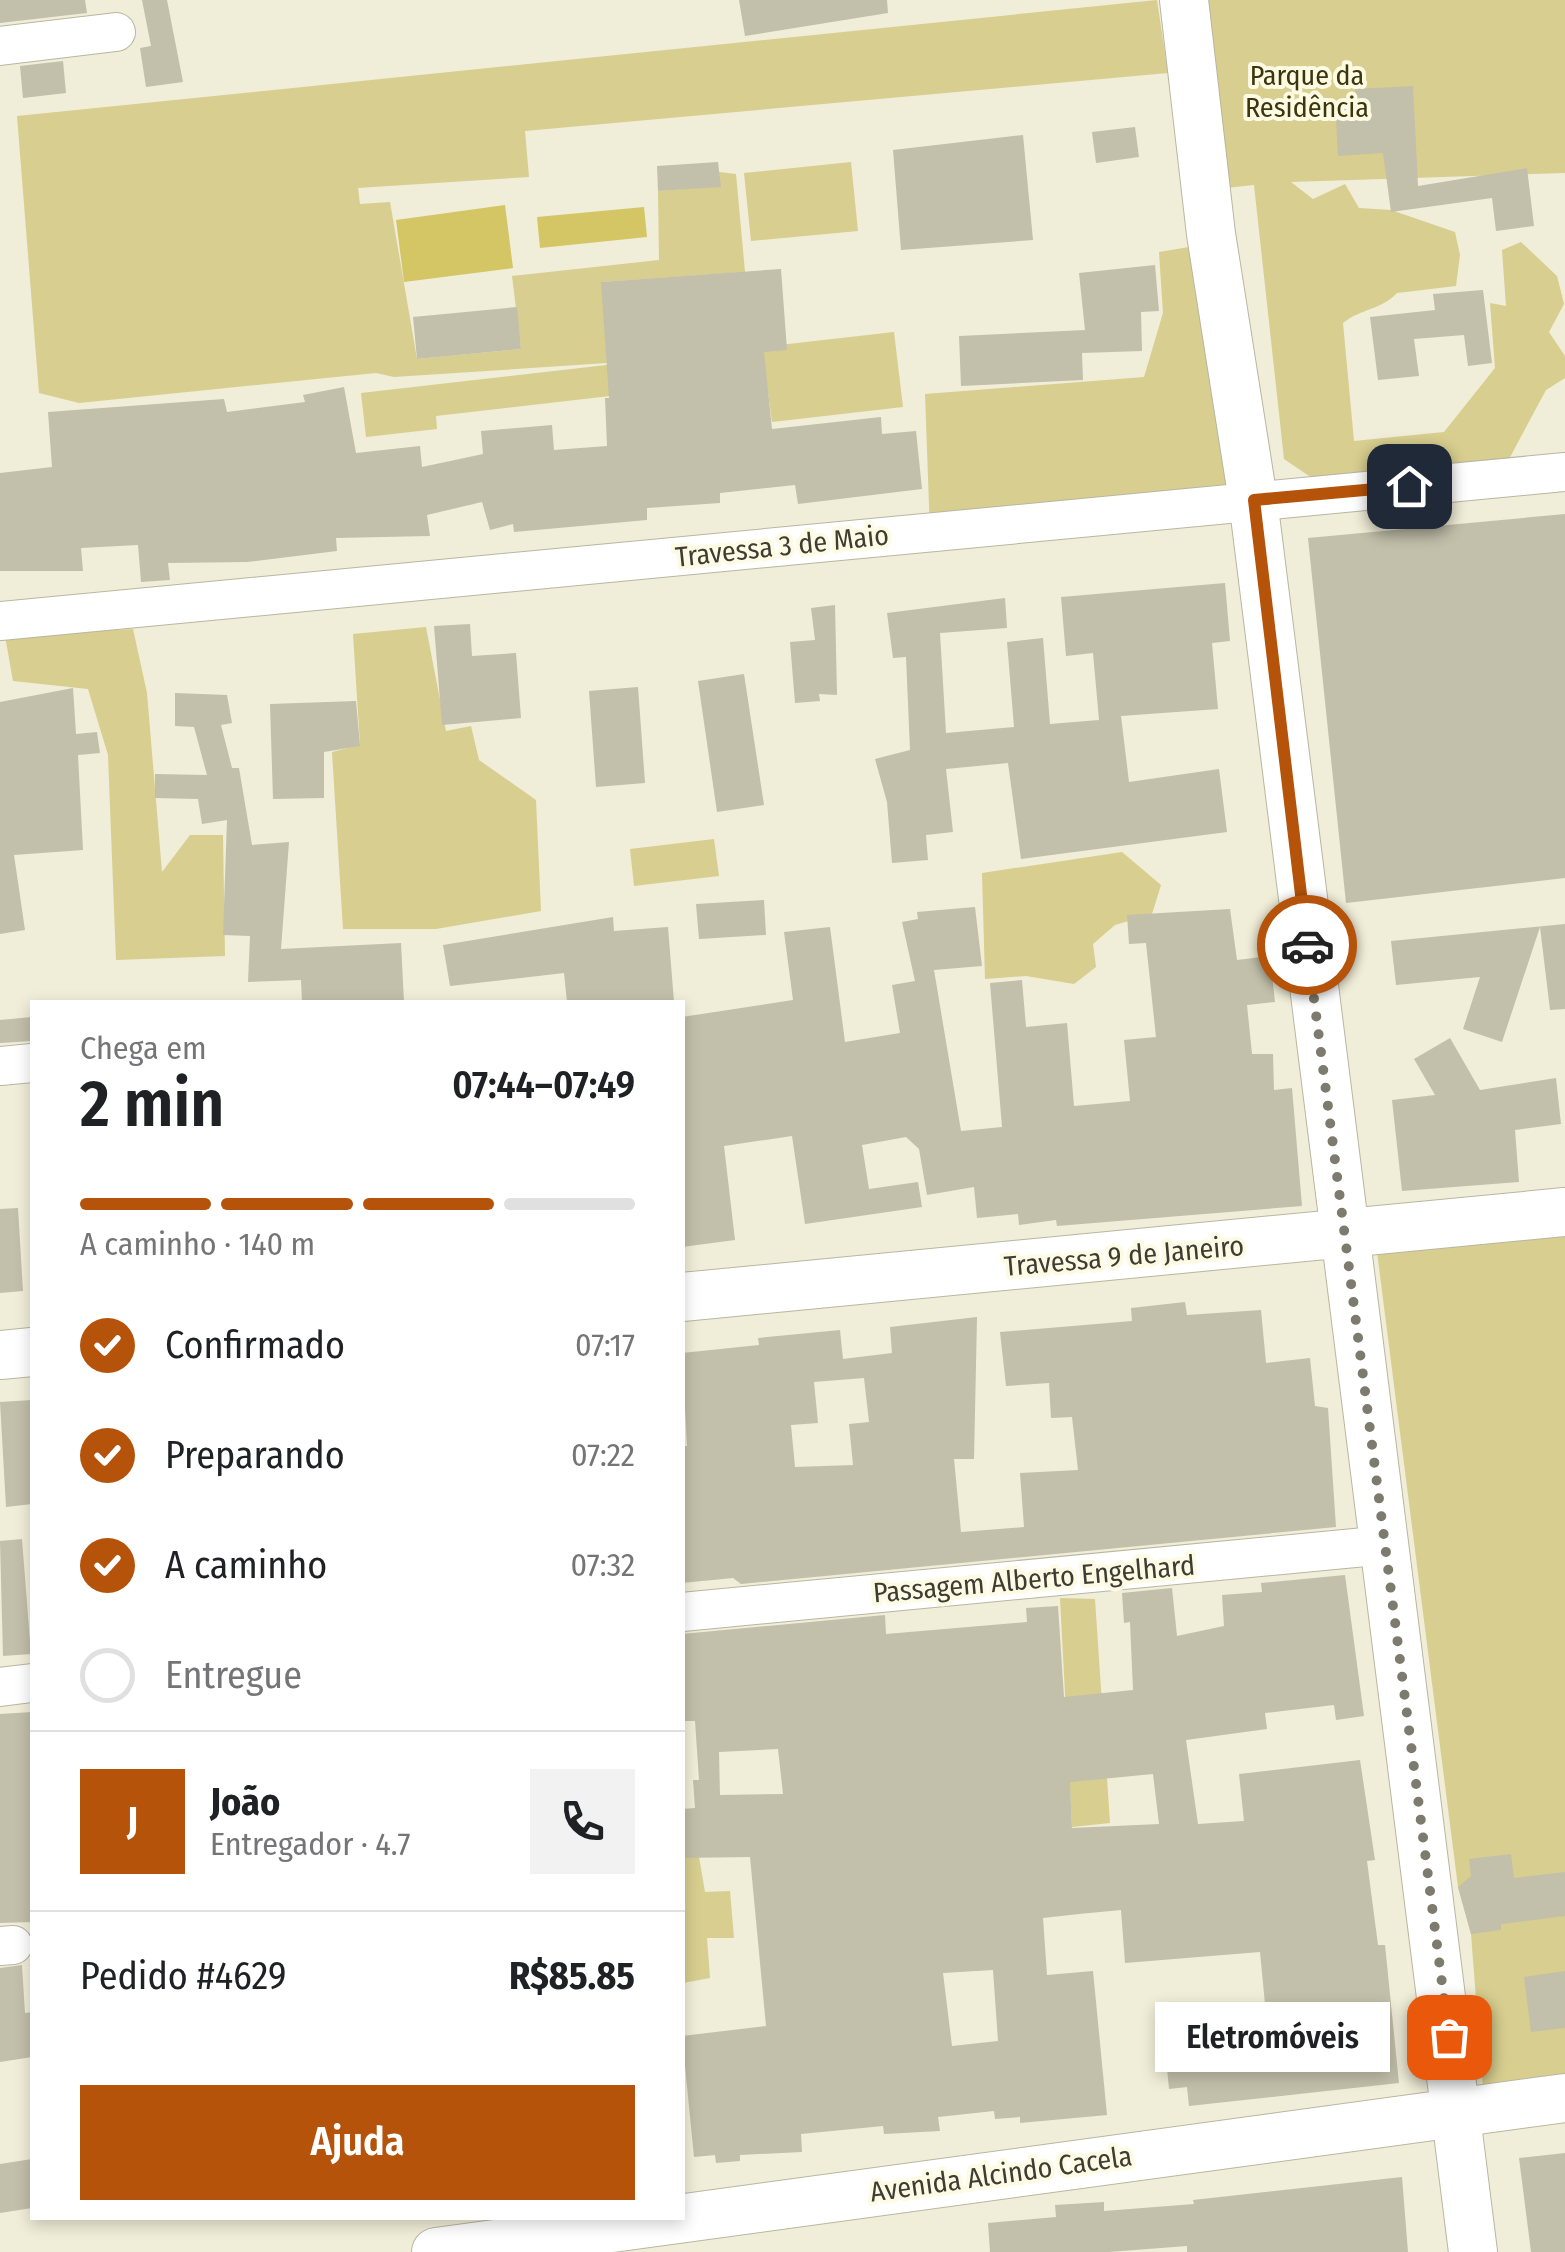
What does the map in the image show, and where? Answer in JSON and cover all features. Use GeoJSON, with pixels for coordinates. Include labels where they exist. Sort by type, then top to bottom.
{"type":"FeatureCollection","features":[{"type":"Feature","properties":{"kind":"main road"},"geometry":{"type":"LineString","coordinates":[[1184,0],[1211,234],[1254,500],[1342,1236],[1386,1545],[1473,2252]]}},
{"type":"Feature","properties":{"kind":"main road","name":"Travessa 9 de Janeiro"},"geometry":{"type":"LineString","coordinates":[[685,1298],[1565,1212]]}},
{"type":"Feature","properties":{"kind":"main road"},"geometry":{"type":"LineString","coordinates":[[0,1355],[30,1352]]}},
{"type":"Feature","properties":{"kind":"main road","name":"Avenida Alcindo Cacela"},"geometry":{"type":"LineString","coordinates":[[436,2252],[507,2247],[1565,2098]]}},
{"type":"Feature","properties":{"kind":"street"},"geometry":{"type":"LineString","coordinates":[[0,46],[116,32]]}},
{"type":"Feature","properties":{"kind":"street","name":"Travessa 3 de Maio"},"geometry":{"type":"LineString","coordinates":[[0,621],[1565,472]]}},
{"type":"Feature","properties":{"kind":"street"},"geometry":{"type":"LineString","coordinates":[[0,1066],[30,1063]]}},
{"type":"Feature","properties":{"kind":"street","name":"Passagem Alberto Engelhard"},"geometry":{"type":"LineString","coordinates":[[685,1612],[1386,1545]]}},
{"type":"Feature","properties":{"kind":"street"},"geometry":{"type":"LineString","coordinates":[[0,1687],[30,1683]]}},
{"type":"Feature","properties":{"kind":"green space"},"geometry":{"type":"Polygon","coordinates":[[[1157,0],[1168,73],[525,131],[529,177],[358,188],[360,204],[390,202],[417,359],[521,349],[512,276],[659,260],[658,191],[720,186],[719,172],[736,174],[745,272],[602,282],[607,363],[394,377],[376,373],[79,403],[39,393],[17,116],[1157,0]]]}},
{"type":"Feature","properties":{"kind":"green space","name":"Parque da Residência"},"geometry":{"type":"Polygon","coordinates":[[[1201,0],[1565,0],[1565,173],[1291,182],[1313,199],[1345,184],[1359,208],[1391,210],[1455,232],[1460,255],[1456,286],[1397,293],[1343,323],[1354,441],[1444,432],[1495,368],[1490,303],[1506,306],[1502,250],[1521,242],[1557,276],[1564,304],[1549,332],[1565,356],[1565,378],[1546,390],[1508,461],[1460,466],[1405,464],[1387,477],[1321,484],[1284,459],[1254,185],[1226,188],[1201,0]]]}},
{"type":"Feature","properties":{"kind":"green space"},"geometry":{"type":"Polygon","coordinates":[[[851,162],[858,231],[751,241],[744,173],[851,162]]]}},
{"type":"Feature","properties":{"kind":"green space"},"geometry":{"type":"Polygon","coordinates":[[[1207,244],[1232,503],[930,532],[925,394],[1144,377],[1163,313],[1159,252],[1207,244]]]}},
{"type":"Feature","properties":{"kind":"green space"},"geometry":{"type":"Polygon","coordinates":[[[894,332],[903,407],[772,422],[766,378],[436,416],[437,429],[366,437],[361,393],[894,332]]]}},
{"type":"Feature","properties":{"kind":"green space"},"geometry":{"type":"Polygon","coordinates":[[[426,627],[446,731],[471,726],[479,760],[536,800],[541,911],[436,929],[343,929],[332,752],[360,745],[353,634],[426,627]]]}},
{"type":"Feature","properties":{"kind":"green space"},"geometry":{"type":"Polygon","coordinates":[[[133,629],[147,693],[162,872],[190,835],[223,835],[225,956],[116,960],[108,755],[88,689],[13,681],[5,636],[133,629]]]}},
{"type":"Feature","properties":{"kind":"green space"},"geometry":{"type":"Polygon","coordinates":[[[714,839],[719,876],[634,886],[630,849],[714,839]]]}},
{"type":"Feature","properties":{"kind":"green space"},"geometry":{"type":"Polygon","coordinates":[[[1122,852],[1161,885],[1152,914],[1115,925],[1093,944],[1096,967],[1074,984],[1026,976],[985,979],[982,873],[1122,852]]]}},
{"type":"Feature","properties":{"kind":"green space"},"geometry":{"type":"Polygon","coordinates":[[[1565,1232],[1565,2078],[1483,2089],[1471,1934],[1458,1887],[1377,1252],[1565,1232]]]}},
{"type":"Feature","properties":{"kind":"green space"},"geometry":{"type":"Polygon","coordinates":[[[1060,1598],[1095,1599],[1110,1823],[1072,1827],[1060,1598]]]}},
{"type":"Feature","properties":{"kind":"green space"},"geometry":{"type":"Polygon","coordinates":[[[699,1857],[705,1892],[730,1891],[734,1938],[707,1938],[710,1978],[685,1983],[685,1858],[699,1857]]]}},
{"type":"Feature","properties":{"kind":"shaded area"},"geometry":{"type":"Polygon","coordinates":[[[505,205],[513,268],[404,282],[396,220],[505,205]]]}},
{"type":"Feature","properties":{"kind":"shaded area"},"geometry":{"type":"Polygon","coordinates":[[[644,207],[647,237],[540,248],[537,217],[644,207]]]}},
{"type":"Feature","properties":{"kind":"building"},"geometry":{"type":"Polygon","coordinates":[[[0,0],[85,0],[87,13],[0,23],[0,0]]]}},
{"type":"Feature","properties":{"kind":"building"},"geometry":{"type":"Polygon","coordinates":[[[142,0],[167,0],[183,82],[146,87],[140,48],[151,46],[142,0]]]}},
{"type":"Feature","properties":{"kind":"building"},"geometry":{"type":"Polygon","coordinates":[[[739,0],[887,0],[888,13],[745,36],[739,0]]]}},
{"type":"Feature","properties":{"kind":"building"},"geometry":{"type":"Polygon","coordinates":[[[63,61],[66,93],[23,98],[20,66],[63,61]]]}},
{"type":"Feature","properties":{"kind":"building"},"geometry":{"type":"Polygon","coordinates":[[[1413,86],[1418,186],[1527,168],[1534,226],[1496,231],[1492,198],[1391,212],[1383,153],[1338,156],[1335,101],[1356,100],[1355,89],[1413,86]]]}},
{"type":"Feature","properties":{"kind":"building"},"geometry":{"type":"Polygon","coordinates":[[[1135,127],[1139,157],[1096,163],[1092,132],[1135,127]]]}},
{"type":"Feature","properties":{"kind":"building"},"geometry":{"type":"Polygon","coordinates":[[[1023,135],[1033,240],[901,250],[893,150],[1023,135]]]}},
{"type":"Feature","properties":{"kind":"building"},"geometry":{"type":"Polygon","coordinates":[[[718,162],[721,187],[658,191],[657,166],[718,162]]]}},
{"type":"Feature","properties":{"kind":"building"},"geometry":{"type":"Polygon","coordinates":[[[1155,265],[1159,311],[1141,312],[1142,351],[1082,353],[1083,380],[961,386],[959,336],[1085,330],[1079,273],[1155,265]]]}},
{"type":"Feature","properties":{"kind":"building"},"geometry":{"type":"Polygon","coordinates":[[[781,269],[787,350],[764,352],[772,429],[881,417],[882,434],[916,431],[922,489],[798,504],[795,485],[720,493],[720,503],[647,508],[647,520],[514,532],[513,524],[490,530],[482,502],[427,515],[430,536],[336,538],[337,551],[247,562],[168,563],[170,580],[141,582],[138,545],[81,548],[83,571],[0,571],[0,473],[52,467],[48,412],[224,399],[227,412],[305,402],[303,395],[344,387],[356,453],[420,446],[422,467],[483,454],[481,431],[552,425],[554,450],[607,446],[605,398],[609,398],[601,282],[781,269]]]}},
{"type":"Feature","properties":{"kind":"building"},"geometry":{"type":"Polygon","coordinates":[[[1483,290],[1492,363],[1468,366],[1464,335],[1414,339],[1419,376],[1378,380],[1370,317],[1435,310],[1433,294],[1483,290]]]}},
{"type":"Feature","properties":{"kind":"building"},"geometry":{"type":"Polygon","coordinates":[[[517,307],[521,349],[417,359],[413,317],[517,307]]]}},
{"type":"Feature","properties":{"kind":"building"},"geometry":{"type":"Polygon","coordinates":[[[1565,514],[1565,878],[1346,903],[1308,538],[1565,514]]]}},
{"type":"Feature","properties":{"kind":"building"},"geometry":{"type":"Polygon","coordinates":[[[1225,583],[1230,641],[1212,643],[1218,709],[1121,716],[1129,782],[1219,769],[1227,832],[1021,859],[1008,763],[946,769],[953,832],[926,835],[928,860],[892,863],[887,802],[875,759],[910,750],[906,657],[893,658],[887,613],[1005,598],[1007,628],[940,633],[946,733],[1014,727],[1007,642],[1043,638],[1050,724],[1099,720],[1093,653],[1066,656],[1061,597],[1225,583]]]}},
{"type":"Feature","properties":{"kind":"building"},"geometry":{"type":"Polygon","coordinates":[[[835,605],[837,695],[819,694],[820,701],[795,703],[790,642],[815,640],[811,608],[835,605]]]}},
{"type":"Feature","properties":{"kind":"building"},"geometry":{"type":"Polygon","coordinates":[[[470,624],[472,656],[516,653],[521,718],[442,725],[434,626],[470,624]]]}},
{"type":"Feature","properties":{"kind":"building"},"geometry":{"type":"Polygon","coordinates":[[[744,674],[764,805],[717,812],[698,681],[744,674]]]}},
{"type":"Feature","properties":{"kind":"building"},"geometry":{"type":"Polygon","coordinates":[[[638,687],[645,783],[596,787],[589,691],[638,687]]]}},
{"type":"Feature","properties":{"kind":"building"},"geometry":{"type":"Polygon","coordinates":[[[73,688],[76,734],[97,732],[100,753],[78,755],[83,850],[14,855],[25,930],[0,934],[0,702],[73,688]]]}},
{"type":"Feature","properties":{"kind":"building"},"geometry":{"type":"Polygon","coordinates":[[[175,693],[227,695],[232,723],[221,725],[232,768],[239,768],[252,845],[289,842],[281,949],[401,943],[404,1000],[302,1000],[301,980],[248,982],[250,936],[223,935],[227,820],[202,824],[198,799],[155,798],[155,774],[207,775],[194,727],[175,726],[175,693]]]}},
{"type":"Feature","properties":{"kind":"building"},"geometry":{"type":"Polygon","coordinates":[[[356,701],[360,746],[324,752],[324,798],[273,799],[270,704],[356,701]]]}},
{"type":"Feature","properties":{"kind":"building"},"geometry":{"type":"Polygon","coordinates":[[[764,900],[766,935],[699,939],[696,904],[764,900]]]}},
{"type":"Feature","properties":{"kind":"building"},"geometry":{"type":"Polygon","coordinates":[[[975,907],[982,966],[934,970],[961,1131],[1002,1127],[990,983],[1022,980],[1026,1027],[1067,1023],[1074,1106],[1130,1101],[1124,1040],[1156,1037],[1146,943],[1129,944],[1127,915],[1230,909],[1237,960],[1270,956],[1275,1002],[1247,1005],[1252,1054],[1273,1054],[1274,1090],[1292,1088],[1302,1206],[1057,1226],[1056,1220],[1019,1225],[1018,1214],[977,1218],[974,1187],[927,1195],[919,1149],[906,1137],[862,1145],[869,1189],[918,1182],[922,1207],[805,1224],[792,1136],[724,1146],[735,1240],[685,1247],[685,1017],[793,1000],[784,932],[830,927],[845,1042],[900,1033],[892,985],[915,981],[902,922],[918,919],[917,912],[975,907]]]}},
{"type":"Feature","properties":{"kind":"building"},"geometry":{"type":"Polygon","coordinates":[[[613,917],[614,931],[668,927],[674,1000],[567,1000],[564,973],[450,986],[443,945],[613,917]]]}},
{"type":"Feature","properties":{"kind":"building"},"geometry":{"type":"Polygon","coordinates":[[[1565,924],[1565,1009],[1550,1010],[1540,927],[1502,1042],[1463,1029],[1480,977],[1396,985],[1391,941],[1565,924]]]}},
{"type":"Feature","properties":{"kind":"building"},"geometry":{"type":"Polygon","coordinates":[[[30,1017],[30,1041],[0,1043],[0,1020],[30,1017]]]}},
{"type":"Feature","properties":{"kind":"building"},"geometry":{"type":"Polygon","coordinates":[[[1450,1038],[1480,1090],[1556,1078],[1561,1124],[1515,1130],[1519,1182],[1402,1191],[1392,1100],[1435,1095],[1414,1059],[1450,1038]]]}},
{"type":"Feature","properties":{"kind":"building"},"geometry":{"type":"Polygon","coordinates":[[[18,1208],[23,1291],[0,1293],[0,1209],[18,1208]]]}},
{"type":"Feature","properties":{"kind":"building"},"geometry":{"type":"Polygon","coordinates":[[[1185,1302],[1187,1315],[1261,1310],[1266,1363],[1310,1358],[1315,1406],[1328,1408],[1336,1527],[741,1584],[733,1578],[685,1583],[685,1353],[759,1345],[758,1338],[840,1330],[843,1359],[892,1353],[890,1327],[977,1317],[974,1459],[954,1459],[961,1532],[1024,1527],[1020,1473],[1078,1470],[1072,1417],[1051,1418],[1049,1383],[1006,1386],[1000,1332],[1132,1321],[1131,1308],[1185,1302]],[[864,1378],[814,1382],[818,1423],[791,1425],[795,1467],[853,1465],[849,1424],[869,1422],[864,1378]]]}},
{"type":"Feature","properties":{"kind":"building"},"geometry":{"type":"Polygon","coordinates":[[[30,1400],[30,1504],[6,1507],[0,1402],[30,1400]]]}},
{"type":"Feature","properties":{"kind":"building"},"geometry":{"type":"Polygon","coordinates":[[[22,1539],[30,1654],[3,1656],[0,1541],[22,1539]]]}},
{"type":"Feature","properties":{"kind":"building"},"geometry":{"type":"Polygon","coordinates":[[[1345,1575],[1364,1716],[1336,1720],[1334,1705],[1265,1713],[1267,1729],[1186,1740],[1198,1824],[1244,1821],[1239,1774],[1360,1760],[1375,1860],[1367,1861],[1378,1945],[1385,1945],[1399,2083],[1189,2106],[1187,2087],[1169,2089],[1164,2036],[1267,2025],[1260,1952],[1125,1963],[1121,1910],[1079,1914],[1043,1918],[1047,1975],[1093,1971],[1107,2115],[1020,2123],[1020,2117],[995,2119],[994,2111],[938,2117],[940,2131],[884,2134],[883,2126],[801,2134],[802,2152],[740,2155],[740,2161],[716,2163],[715,2155],[694,2157],[685,2036],[766,2026],[750,1857],[685,1858],[685,1809],[695,1808],[693,1780],[699,1780],[695,1721],[685,1721],[685,1634],[885,1615],[886,1634],[1027,1622],[1026,1608],[1058,1606],[1064,1697],[1133,1690],[1130,1622],[1124,1623],[1122,1593],[1172,1588],[1177,1636],[1224,1626],[1222,1595],[1262,1592],[1261,1583],[1345,1575]],[[778,1749],[719,1752],[720,1795],[783,1794],[778,1749]],[[1153,1774],[1070,1782],[1072,1828],[1159,1824],[1153,1774]],[[993,1970],[943,1973],[952,2046],[998,2041],[993,1970]]]}},
{"type":"Feature","properties":{"kind":"building"},"geometry":{"type":"Polygon","coordinates":[[[30,1712],[30,1922],[0,1923],[0,1714],[30,1712]]]}},
{"type":"Feature","properties":{"kind":"building"},"geometry":{"type":"Polygon","coordinates":[[[1511,1854],[1514,1878],[1565,1872],[1565,1916],[1501,1924],[1501,1930],[1471,1934],[1458,1887],[1471,1876],[1469,1859],[1511,1854]]]}},
{"type":"Feature","properties":{"kind":"building"},"geometry":{"type":"Polygon","coordinates":[[[22,1965],[25,2013],[30,2012],[30,2057],[0,2062],[0,1968],[22,1965]]]}},
{"type":"Feature","properties":{"kind":"building"},"geometry":{"type":"Polygon","coordinates":[[[1565,1971],[1565,2028],[1531,2032],[1524,1977],[1565,1971]]]}},
{"type":"Feature","properties":{"kind":"building"},"geometry":{"type":"Polygon","coordinates":[[[1565,2153],[1565,2252],[1531,2252],[1519,2158],[1565,2153]]]}},
{"type":"Feature","properties":{"kind":"building"},"geometry":{"type":"Polygon","coordinates":[[[30,2159],[30,2208],[0,2213],[0,2164],[30,2159]]]}},
{"type":"Feature","properties":{"kind":"building"},"geometry":{"type":"Polygon","coordinates":[[[1402,2177],[1408,2252],[1187,2252],[1187,2246],[1109,2252],[990,2252],[988,2223],[1056,2217],[1055,2205],[1104,2202],[1104,2211],[1194,2204],[1193,2200],[1402,2177]]]}},
{"type":"Feature","properties":{"kind":"way so far"},"geometry":{"type":"LineString","coordinates":[[1307,945],[1449,2037]]}},
{"type":"Feature","properties":{"kind":"place","name":"Eletromóveis"},"geometry":{"type":"Point","coordinates":[1449,2037]}},
{"type":"Feature","properties":{"kind":"route"},"geometry":{"type":"LineString","coordinates":[[1307,945],[1254,500],[1409,486]]}}]}
